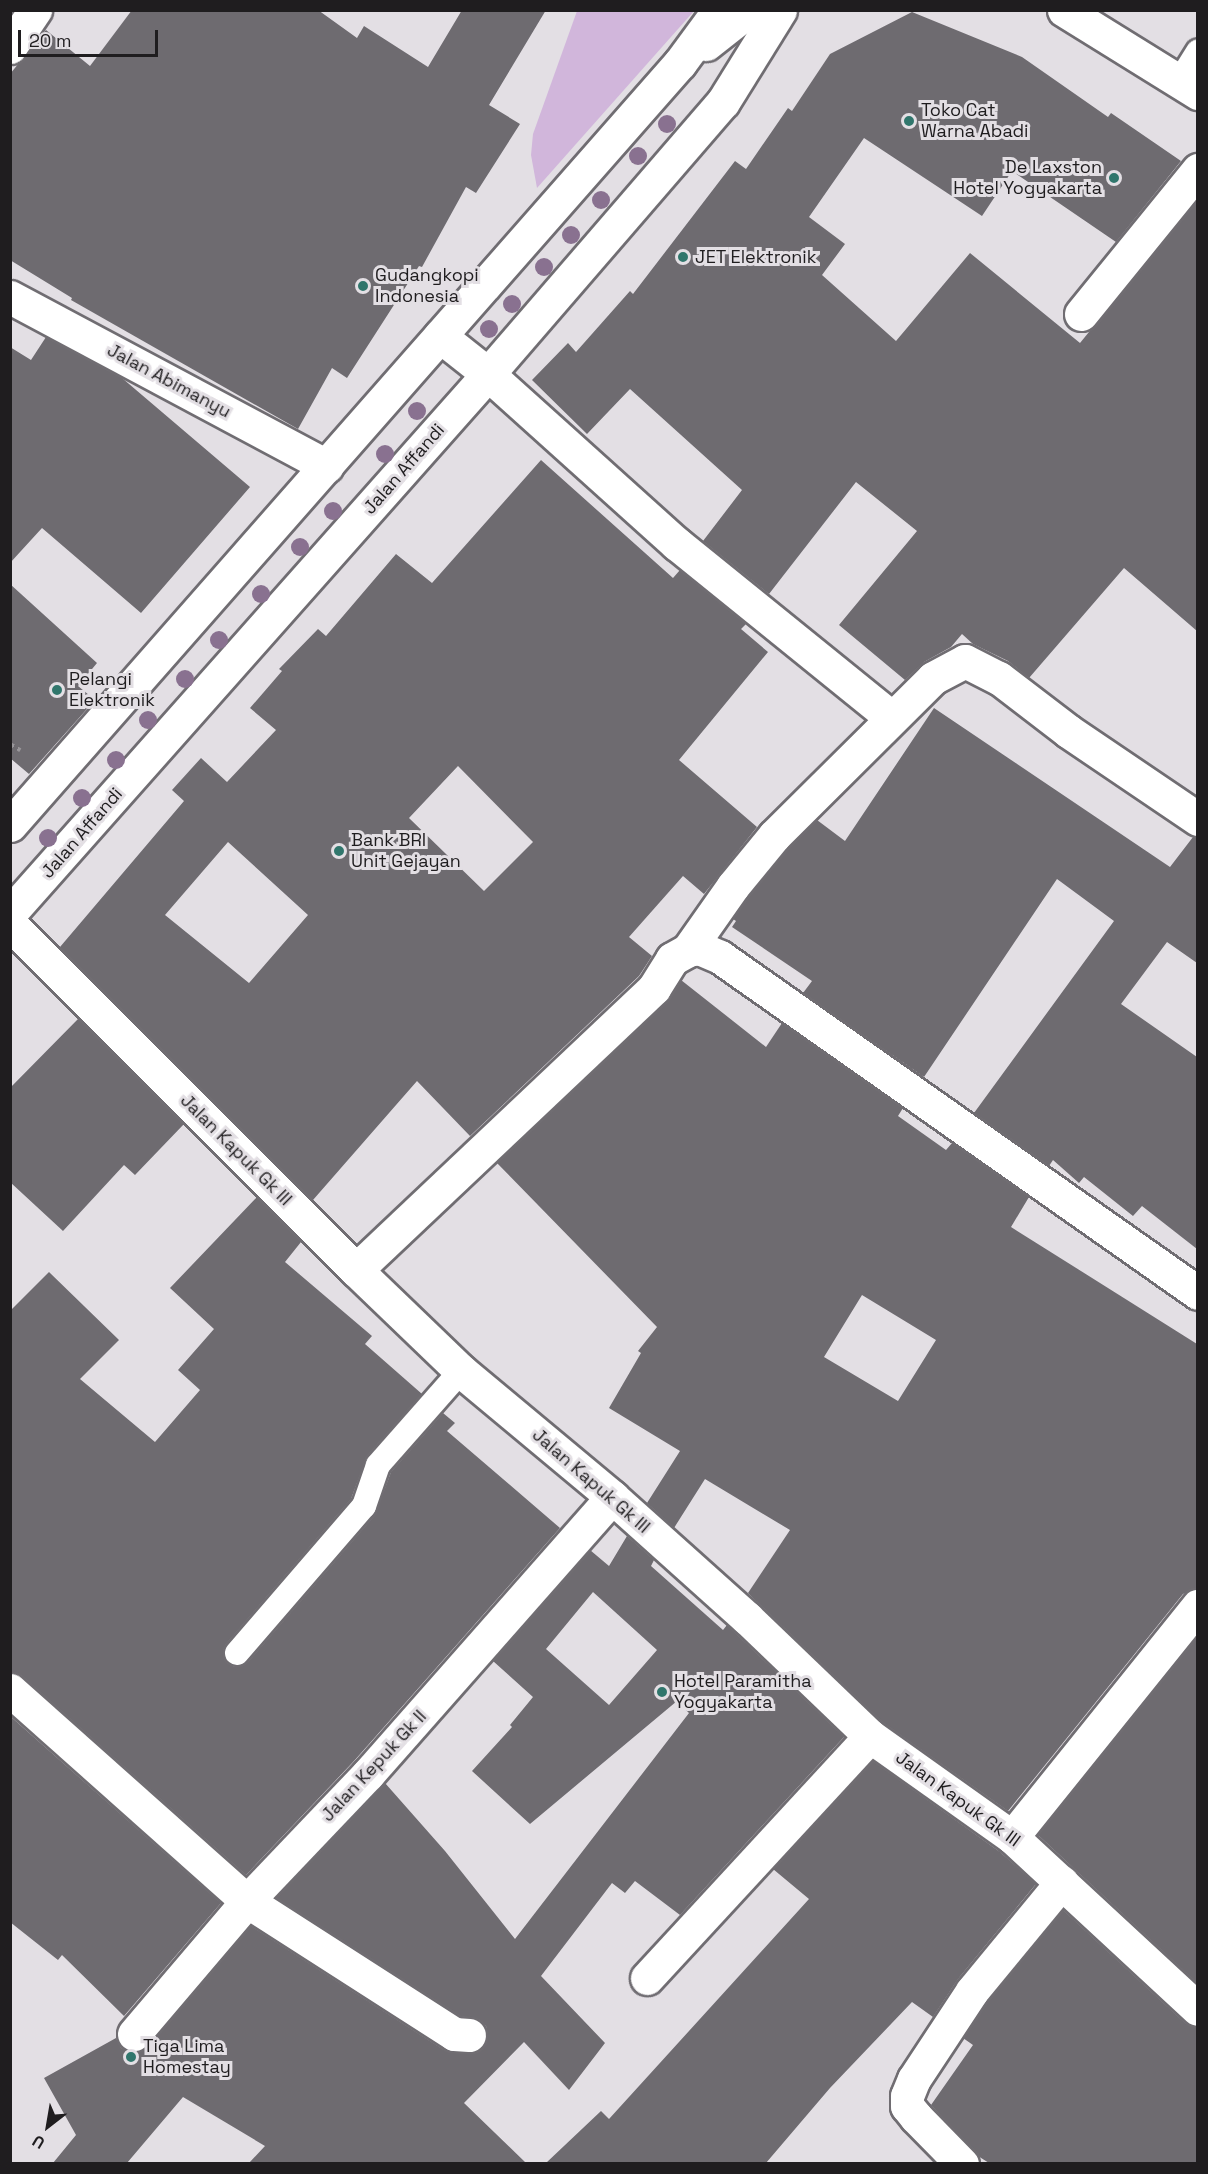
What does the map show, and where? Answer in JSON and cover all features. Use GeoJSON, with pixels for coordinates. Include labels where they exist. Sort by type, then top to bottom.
{"type":"FeatureCollection","features":[{"type":"Feature","properties":{"kind":"street"},"geometry":{"type":"LineString","coordinates":[[10,47],[35,10]]}},
{"type":"Feature","properties":{"kind":"street"},"geometry":{"type":"LineString","coordinates":[[10,825],[680,63],[719,10]]}},
{"type":"Feature","properties":{"kind":"street"},"geometry":{"type":"LineString","coordinates":[[680,63],[749,10]]}},
{"type":"Feature","properties":{"kind":"street","name":"Jalan Affandi"},"geometry":{"type":"LineString","coordinates":[[10,914],[488,374],[723,102],[780,10]]}},
{"type":"Feature","properties":{"kind":"street"},"geometry":{"type":"LineString","coordinates":[[1064,10],[1188,88]]}},
{"type":"Feature","properties":{"kind":"street"},"geometry":{"type":"LineString","coordinates":[[1081,314],[1197,170]]}},
{"type":"Feature","properties":{"kind":"street","name":"Jalan Abimanyu"},"geometry":{"type":"LineString","coordinates":[[10,297],[327,466]]}},
{"type":"Feature","properties":{"kind":"street"},"geometry":{"type":"LineString","coordinates":[[440,336],[488,374],[677,544],[891,717]]}},
{"type":"Feature","properties":{"kind":"street"},"geometry":{"type":"LineString","coordinates":[[688,950],[733,886],[774,836],[819,794],[891,717],[933,678],[965,661],[999,678],[1068,730],[1197,819]]}},
{"type":"Feature","properties":{"kind":"street","name":"Jalan Kapuk Gk III"},"geometry":{"type":"LineString","coordinates":[[10,924],[356,1270],[461,1371],[612,1497],[747,1618],[870,1736],[1012,1837],[1197,2009]]}},
{"type":"Feature","properties":{"kind":"street"},"geometry":{"type":"LineString","coordinates":[[356,1270],[654,988],[672,959],[688,950],[699,948],[720,957],[1197,1293]]}},
{"type":"Feature","properties":{"kind":"street","name":"Jalan Kepuk Gk II"},"geometry":{"type":"LineString","coordinates":[[134,2034],[247,1901],[368,1774],[612,1497]]}},
{"type":"Feature","properties":{"kind":"street"},"geometry":{"type":"LineString","coordinates":[[1012,1837],[1197,1606]]}},
{"type":"Feature","properties":{"kind":"street"},"geometry":{"type":"LineString","coordinates":[[10,1690],[247,1901],[454,2034],[469,2035]]}},
{"type":"Feature","properties":{"kind":"street"},"geometry":{"type":"LineString","coordinates":[[647,1978],[870,1736]]}},
{"type":"Feature","properties":{"kind":"street"},"geometry":{"type":"LineString","coordinates":[[962,2163],[916,2117],[907,2106],[907,2096],[914,2079],[972,1990],[1062,1882]]}},
{"type":"Feature","properties":{"kind":"lane"},"geometry":{"type":"LineString","coordinates":[[1188,88],[1197,52]]}},
{"type":"Feature","properties":{"kind":"lane"},"geometry":{"type":"LineString","coordinates":[[237,1653],[364,1506],[378,1465],[461,1371]]}},
{"type":"Feature","properties":{"kind":"shaded area"},"geometry":{"type":"Polygon","coordinates":[[[577,11],[694,11],[537,188],[531,155],[533,134],[577,11]]]}},
{"type":"Feature","properties":{"kind":"building"},"geometry":{"type":"Polygon","coordinates":[[[132,10],[318,10],[357,38],[364,26],[428,67],[462,10],[546,10],[489,105],[520,124],[476,193],[466,187],[422,267],[419,266],[347,378],[332,368],[298,429],[71,300],[72,298],[10,260],[10,74],[46,30],[90,66],[132,10]]]}},
{"type":"Feature","properties":{"kind":"building"},"geometry":{"type":"Polygon","coordinates":[[[912,12],[1022,57],[1108,117],[1111,113],[1181,161],[1116,242],[1012,171],[982,216],[864,138],[809,217],[845,244],[822,275],[896,341],[970,253],[1080,343],[1197,200],[1197,631],[1124,568],[1029,678],[1008,661],[973,644],[962,634],[951,647],[924,662],[905,680],[839,625],[917,531],[856,482],[769,594],[703,541],[742,490],[630,389],[587,434],[532,380],[568,343],[576,352],[630,291],[633,294],[735,161],[746,169],[788,108],[792,111],[830,54],[912,12]]]}},
{"type":"Feature","properties":{"kind":"building"},"geometry":{"type":"Polygon","coordinates":[[[46,337],[122,378],[250,487],[141,613],[42,528],[10,563],[10,347],[31,360],[46,337]]]}},
{"type":"Feature","properties":{"kind":"building"},"geometry":{"type":"Polygon","coordinates":[[[541,460],[673,578],[680,570],[746,624],[741,629],[768,652],[679,760],[757,827],[704,894],[683,876],[629,937],[652,956],[639,976],[470,1136],[417,1081],[313,1200],[60,947],[184,801],[172,790],[201,758],[227,782],[276,730],[250,708],[282,671],[279,669],[318,629],[326,636],[396,554],[432,583],[541,460]],[[458,766],[409,818],[484,891],[533,842],[458,766]],[[228,842],[165,915],[249,983],[308,915],[228,842]]]}},
{"type":"Feature","properties":{"kind":"building"},"geometry":{"type":"Polygon","coordinates":[[[10,584],[97,663],[78,686],[95,700],[29,774],[10,758],[10,584]]]}},
{"type":"Feature","properties":{"kind":"building"},"geometry":{"type":"Polygon","coordinates":[[[934,708],[1170,867],[1193,837],[1197,838],[1197,963],[1167,942],[1121,1004],[1197,1057],[1197,1249],[1142,1206],[1133,1216],[1084,1177],[1079,1183],[1053,1160],[1049,1166],[974,1113],[1114,921],[1057,879],[924,1077],[803,993],[812,981],[732,927],[736,921],[733,919],[748,897],[788,849],[817,820],[845,841],[934,708]]]}},
{"type":"Feature","properties":{"kind":"building"},"geometry":{"type":"Polygon","coordinates":[[[681,980],[766,1047],[782,1023],[903,1108],[898,1116],[946,1150],[952,1143],[1029,1197],[1011,1227],[1197,1344],[1197,1588],[1183,1594],[1008,1811],[882,1722],[748,1593],[790,1530],[705,1479],[674,1528],[647,1503],[680,1451],[609,1408],[641,1353],[638,1351],[657,1327],[497,1163],[667,1002],[681,980]],[[862,1295],[824,1357],[898,1401],[936,1340],[862,1295]]]}},
{"type":"Feature","properties":{"kind":"building"},"geometry":{"type":"Polygon","coordinates":[[[78,1019],[184,1124],[135,1175],[124,1165],[63,1231],[10,1182],[10,1088],[78,1019]]]}},
{"type":"Feature","properties":{"kind":"building"},"geometry":{"type":"Polygon","coordinates":[[[257,1197],[301,1242],[285,1262],[372,1336],[365,1344],[422,1394],[367,1456],[351,1499],[226,1644],[223,1651],[227,1663],[235,1667],[248,1662],[375,1515],[391,1472],[443,1413],[455,1423],[447,1431],[560,1528],[354,1761],[246,1875],[22,1676],[10,1672],[10,1311],[49,1272],[119,1340],[80,1379],[155,1442],[200,1390],[178,1370],[214,1329],[170,1288],[257,1197]]]}},
{"type":"Feature","properties":{"kind":"building"},"geometry":{"type":"Polygon","coordinates":[[[627,1536],[654,1560],[651,1566],[723,1630],[727,1625],[844,1737],[680,1915],[635,1881],[625,1893],[612,1883],[541,1976],[605,2043],[569,2090],[524,2042],[464,2103],[526,2163],[249,2163],[265,2146],[183,2097],[127,2163],[53,2163],[76,2135],[44,2078],[116,2038],[121,2048],[130,2052],[140,2052],[148,2047],[251,1926],[444,2050],[468,2054],[478,2052],[484,2046],[488,2036],[486,2026],[480,2020],[460,2016],[276,1898],[385,1783],[445,1851],[515,1939],[689,1713],[677,1701],[530,1824],[472,1771],[512,1727],[510,1725],[533,1697],[493,1661],[590,1550],[609,1566],[627,1536]],[[593,1592],[546,1649],[609,1705],[657,1650],[593,1592]]]}},
{"type":"Feature","properties":{"kind":"building"},"geometry":{"type":"Polygon","coordinates":[[[1197,1637],[1197,1983],[1038,1835],[1197,1637]]]}},
{"type":"Feature","properties":{"kind":"building"},"geometry":{"type":"Polygon","coordinates":[[[10,1716],[221,1903],[124,2016],[62,1955],[58,1960],[10,1922],[10,1716]]]}},
{"type":"Feature","properties":{"kind":"building"},"geometry":{"type":"Polygon","coordinates":[[[873,1761],[1000,1852],[1036,1884],[958,1979],[933,2017],[912,2002],[830,2088],[766,2163],[546,2163],[601,2111],[609,2119],[809,1899],[773,1869],[873,1761]]]}},
{"type":"Feature","properties":{"kind":"building"},"geometry":{"type":"Polygon","coordinates":[[[1063,1910],[1185,2023],[1197,2027],[1197,2163],[989,2163],[978,2156],[931,2105],[973,2045],[963,2038],[987,2002],[1063,1910]]]}},
{"type":"Feature","properties":{"kind":"place","name":"Toko Cat Warna Abadi"},"geometry":{"type":"Point","coordinates":[909,121]}},
{"type":"Feature","properties":{"kind":"place","name":"De Laxston Hotel Yogyakarta"},"geometry":{"type":"Point","coordinates":[1114,178]}},
{"type":"Feature","properties":{"kind":"place","name":"JET Elektronik"},"geometry":{"type":"Point","coordinates":[683,257]}},
{"type":"Feature","properties":{"kind":"place","name":"Gudangkopi Indonesia"},"geometry":{"type":"Point","coordinates":[363,286]}},
{"type":"Feature","properties":{"kind":"place","name":"Pelangi Elektronik"},"geometry":{"type":"Point","coordinates":[57,690]}},
{"type":"Feature","properties":{"kind":"place","name":"Bank BRI Unit Gejayan"},"geometry":{"type":"Point","coordinates":[339,851]}},
{"type":"Feature","properties":{"kind":"place","name":"Hotel Paramitha Yogyakarta"},"geometry":{"type":"Point","coordinates":[662,1692]}},
{"type":"Feature","properties":{"kind":"place","name":"Tiga Lima Homestay"},"geometry":{"type":"Point","coordinates":[131,2057]}}]}
